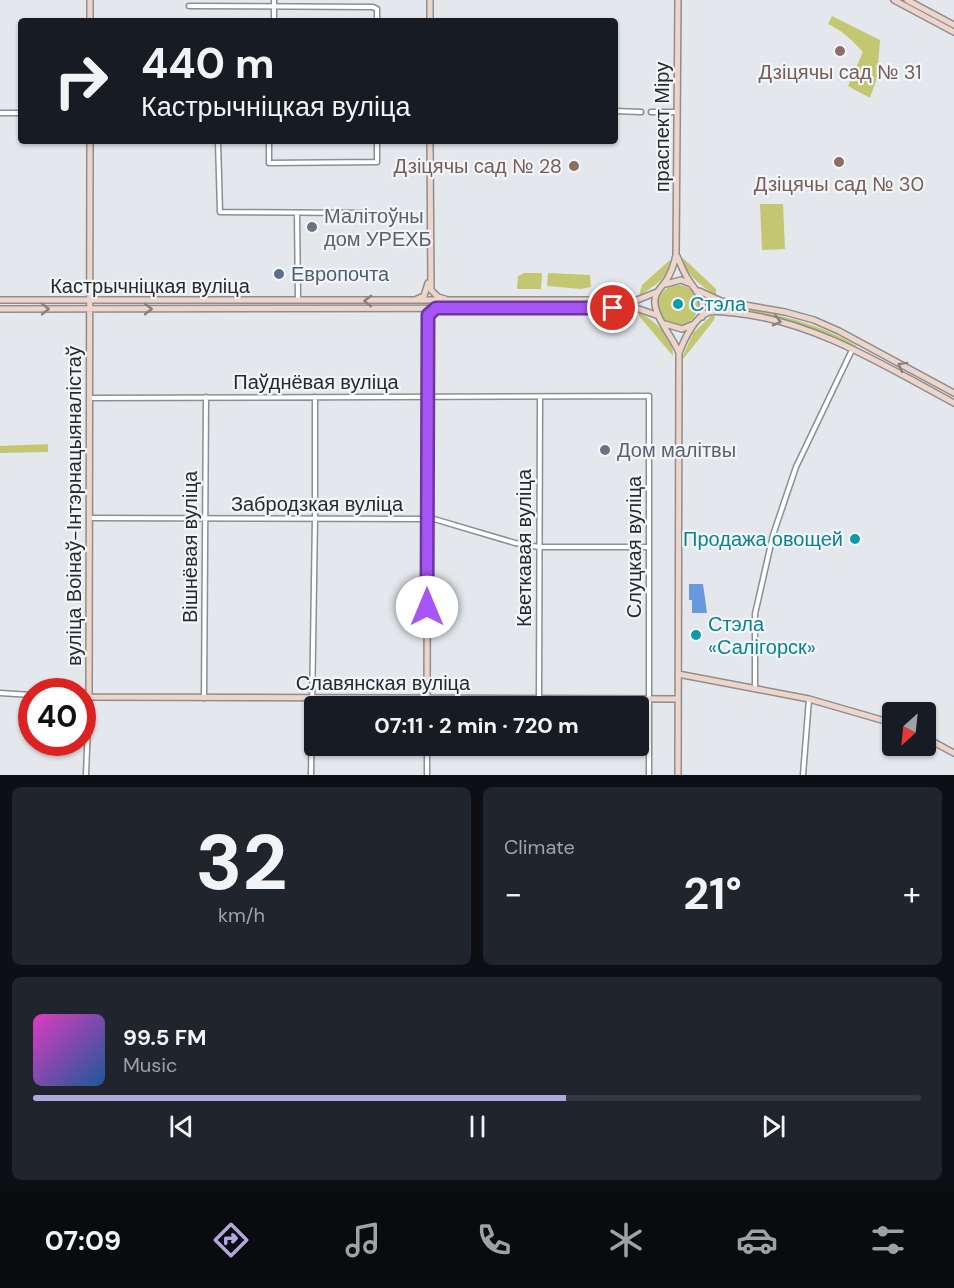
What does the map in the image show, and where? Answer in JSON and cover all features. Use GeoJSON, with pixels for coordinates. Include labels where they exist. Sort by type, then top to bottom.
{"type":"FeatureCollection","features":[{"type":"Feature","properties":{"kind":"main road"},"geometry":{"type":"LineString","coordinates":[[90,0],[90,18]]}},
{"type":"Feature","properties":{"kind":"main road"},"geometry":{"type":"LineString","coordinates":[[430,0],[430,18]]}},
{"type":"Feature","properties":{"kind":"main road","name":"праспект Міру"},"geometry":{"type":"LineString","coordinates":[[676,255],[678,0]]}},
{"type":"Feature","properties":{"kind":"main road"},"geometry":{"type":"LineString","coordinates":[[894,0],[954,32]]}},
{"type":"Feature","properties":{"kind":"main road"},"geometry":{"type":"LineString","coordinates":[[907,0],[954,25]]}},
{"type":"Feature","properties":{"kind":"main road","name":"вуліца Воінаў-Інтэрнацыяналістаў"},"geometry":{"type":"LineString","coordinates":[[86,678],[90,518],[90,144]]}},
{"type":"Feature","properties":{"kind":"main road"},"geometry":{"type":"LineString","coordinates":[[430,144],[430,290],[438,297],[449,301]]}},
{"type":"Feature","properties":{"kind":"main road"},"geometry":{"type":"LineString","coordinates":[[676,255],[672,271],[657,292],[654,306],[679,353],[678,775]]}},
{"type":"Feature","properties":{"kind":"main road"},"geometry":{"type":"LineString","coordinates":[[676,255],[691,284]]}},
{"type":"Feature","properties":{"kind":"main road"},"geometry":{"type":"LineString","coordinates":[[408,301],[424,296],[429,276]]}},
{"type":"Feature","properties":{"kind":"main road"},"geometry":{"type":"LineString","coordinates":[[664,284],[673,280],[681,280],[721,301],[785,312],[814,320],[839,331],[954,393]]}},
{"type":"Feature","properties":{"kind":"main road"},"geometry":{"type":"LineString","coordinates":[[699,291],[703,305],[702,317]]}},
{"type":"Feature","properties":{"kind":"main road","name":"Кастрычніцкая вуліца"},"geometry":{"type":"LineString","coordinates":[[0,300],[637,300],[657,292]]}},
{"type":"Feature","properties":{"kind":"main road"},"geometry":{"type":"LineString","coordinates":[[420,308],[428,315],[427,696]]}},
{"type":"Feature","properties":{"kind":"main road"},"geometry":{"type":"LineString","coordinates":[[428,315],[436,308]]}},
{"type":"Feature","properties":{"kind":"main road","name":"Кастрычніцкая вуліца"},"geometry":{"type":"LineString","coordinates":[[0,309],[636,308],[657,315]]}},
{"type":"Feature","properties":{"kind":"main road"},"geometry":{"type":"LineString","coordinates":[[663,324],[682,329],[713,311],[779,321],[811,331],[852,350],[954,403]]}},
{"type":"Feature","properties":{"kind":"main road"},"geometry":{"type":"LineString","coordinates":[[679,353],[694,324]]}},
{"type":"Feature","properties":{"kind":"main road"},"geometry":{"type":"LineString","coordinates":[[678,674],[809,699],[882,720]]}},
{"type":"Feature","properties":{"kind":"main road","name":"Славянская вуліца"},"geometry":{"type":"LineString","coordinates":[[96,697],[304,698]]}},
{"type":"Feature","properties":{"kind":"main road","name":"Славянская вуліца"},"geometry":{"type":"LineString","coordinates":[[649,699],[678,699]]}},
{"type":"Feature","properties":{"kind":"main road"},"geometry":{"type":"LineString","coordinates":[[936,743],[954,753]]}},
{"type":"Feature","properties":{"kind":"street"},"geometry":{"type":"LineString","coordinates":[[274,0],[274,18]]}},
{"type":"Feature","properties":{"kind":"street"},"geometry":{"type":"LineString","coordinates":[[189,6],[374,7],[377,9],[377,18]]}},
{"type":"Feature","properties":{"kind":"street"},"geometry":{"type":"LineString","coordinates":[[618,111],[641,112]]}},
{"type":"Feature","properties":{"kind":"street"},"geometry":{"type":"LineString","coordinates":[[651,112],[677,112]]}},
{"type":"Feature","properties":{"kind":"street"},"geometry":{"type":"LineString","coordinates":[[0,113],[18,113]]}},
{"type":"Feature","properties":{"kind":"street"},"geometry":{"type":"LineString","coordinates":[[218,144],[220,212],[366,213]]}},
{"type":"Feature","properties":{"kind":"street"},"geometry":{"type":"LineString","coordinates":[[269,144],[269,163],[377,162],[377,144]]}},
{"type":"Feature","properties":{"kind":"street"},"geometry":{"type":"LineString","coordinates":[[297,214],[298,301]]}},
{"type":"Feature","properties":{"kind":"street"},"geometry":{"type":"LineString","coordinates":[[755,687],[755,614],[773,535],[802,454],[852,350]]}},
{"type":"Feature","properties":{"kind":"street","name":"Паўднёвая вуліца"},"geometry":{"type":"LineString","coordinates":[[90,398],[649,396]]}},
{"type":"Feature","properties":{"kind":"street","name":"Слуцкая вуліца"},"geometry":{"type":"LineString","coordinates":[[649,396],[649,696]]}},
{"type":"Feature","properties":{"kind":"street"},"geometry":{"type":"LineString","coordinates":[[313,696],[315,397]]}},
{"type":"Feature","properties":{"kind":"street","name":"Кветкавая вуліца"},"geometry":{"type":"LineString","coordinates":[[539,696],[540,397]]}},
{"type":"Feature","properties":{"kind":"street","name":"Вішнёвая вуліца"},"geometry":{"type":"LineString","coordinates":[[204,698],[206,398]]}},
{"type":"Feature","properties":{"kind":"street","name":"Забродзкая вуліца"},"geometry":{"type":"LineString","coordinates":[[90,518],[434,519],[515,543],[539,547],[648,547]]}},
{"type":"Feature","properties":{"kind":"street"},"geometry":{"type":"LineString","coordinates":[[0,693],[18,694]]}},
{"type":"Feature","properties":{"kind":"street"},"geometry":{"type":"LineString","coordinates":[[802,775],[809,699]]}},
{"type":"Feature","properties":{"kind":"street","name":"вуліца Воінаў-Інтэрнацыяналістаў"},"geometry":{"type":"LineString","coordinates":[[86,756],[86,775]]}},
{"type":"Feature","properties":{"kind":"street"},"geometry":{"type":"LineString","coordinates":[[312,756],[312,775]]}},
{"type":"Feature","properties":{"kind":"street"},"geometry":{"type":"LineString","coordinates":[[427,756],[427,775]]}},
{"type":"Feature","properties":{"kind":"street","name":"Слуцкая вуліца"},"geometry":{"type":"LineString","coordinates":[[649,756],[649,775]]}},
{"type":"Feature","properties":{"kind":"green space"},"geometry":{"type":"Polygon","coordinates":[[[832,16],[880,40],[877,78],[870,98],[848,86],[863,52],[847,36],[828,24],[832,16]]]}},
{"type":"Feature","properties":{"kind":"green space"},"geometry":{"type":"Polygon","coordinates":[[[760,204],[783,204],[785,249],[762,250],[760,204]]]}},
{"type":"Feature","properties":{"kind":"green space"},"geometry":{"type":"Polygon","coordinates":[[[683,258],[716,289],[716,295],[690,274],[683,258]]]}},
{"type":"Feature","properties":{"kind":"green space"},"geometry":{"type":"Polygon","coordinates":[[[670,260],[664,277],[639,296],[642,285],[670,260]]]}},
{"type":"Feature","properties":{"kind":"green space"},"geometry":{"type":"Polygon","coordinates":[[[524,273],[542,273],[541,289],[517,289],[518,276],[524,273]]]}},
{"type":"Feature","properties":{"kind":"green space"},"geometry":{"type":"Polygon","coordinates":[[[548,273],[590,275],[591,287],[581,289],[547,286],[548,273]]]}},
{"type":"Feature","properties":{"kind":"green space"},"geometry":{"type":"Polygon","coordinates":[[[678,285],[686,286],[692,291],[697,297],[697,313],[692,319],[686,324],[678,325],[670,324],[664,319],[659,313],[658,305],[659,297],[664,291],[670,286],[678,285]]]}},
{"type":"Feature","properties":{"kind":"green space"},"geometry":{"type":"Polygon","coordinates":[[[722,305],[808,324],[857,346],[855,348],[790,323],[722,308],[722,305]]]}},
{"type":"Feature","properties":{"kind":"green space"},"geometry":{"type":"Polygon","coordinates":[[[639,312],[667,336],[673,356],[639,316],[639,312]]]}},
{"type":"Feature","properties":{"kind":"green space"},"geometry":{"type":"Polygon","coordinates":[[[711,316],[715,316],[714,320],[682,358],[693,333],[711,316]]]}},
{"type":"Feature","properties":{"kind":"green space"},"geometry":{"type":"Polygon","coordinates":[[[48,444],[48,452],[0,453],[0,446],[48,444]]]}},
{"type":"Feature","properties":{"kind":"water"},"geometry":{"type":"Polygon","coordinates":[[[689,584],[703,584],[707,613],[692,613],[689,584]]]}},
{"type":"Feature","properties":{"kind":"place","name":"Дзіцячы сад № 31"},"geometry":{"type":"Point","coordinates":[840,51]}},
{"type":"Feature","properties":{"kind":"place","name":"Дзіцячы сад № 30"},"geometry":{"type":"Point","coordinates":[839,162]}},
{"type":"Feature","properties":{"kind":"place","name":"Дзіцячы сад № 28"},"geometry":{"type":"Point","coordinates":[574,166]}},
{"type":"Feature","properties":{"kind":"place","name":"Малітоўны дом УРЕХБ"},"geometry":{"type":"Point","coordinates":[312,227]}},
{"type":"Feature","properties":{"kind":"place","name":"Европочта"},"geometry":{"type":"Point","coordinates":[279,274]}},
{"type":"Feature","properties":{"kind":"place","name":"Стэла"},"geometry":{"type":"Point","coordinates":[678,304]}},
{"type":"Feature","properties":{"kind":"place","name":"Дом малітвы"},"geometry":{"type":"Point","coordinates":[605,450]}},
{"type":"Feature","properties":{"kind":"place","name":"Продажа овощей"},"geometry":{"type":"Point","coordinates":[855,539]}},
{"type":"Feature","properties":{"kind":"place","name":"Стэла «Салігорск»"},"geometry":{"type":"Point","coordinates":[696,635]}},
{"type":"Feature","properties":{"kind":"route"},"geometry":{"type":"LineString","coordinates":[[427,607],[428,315],[436,308],[613,308]]}}]}
